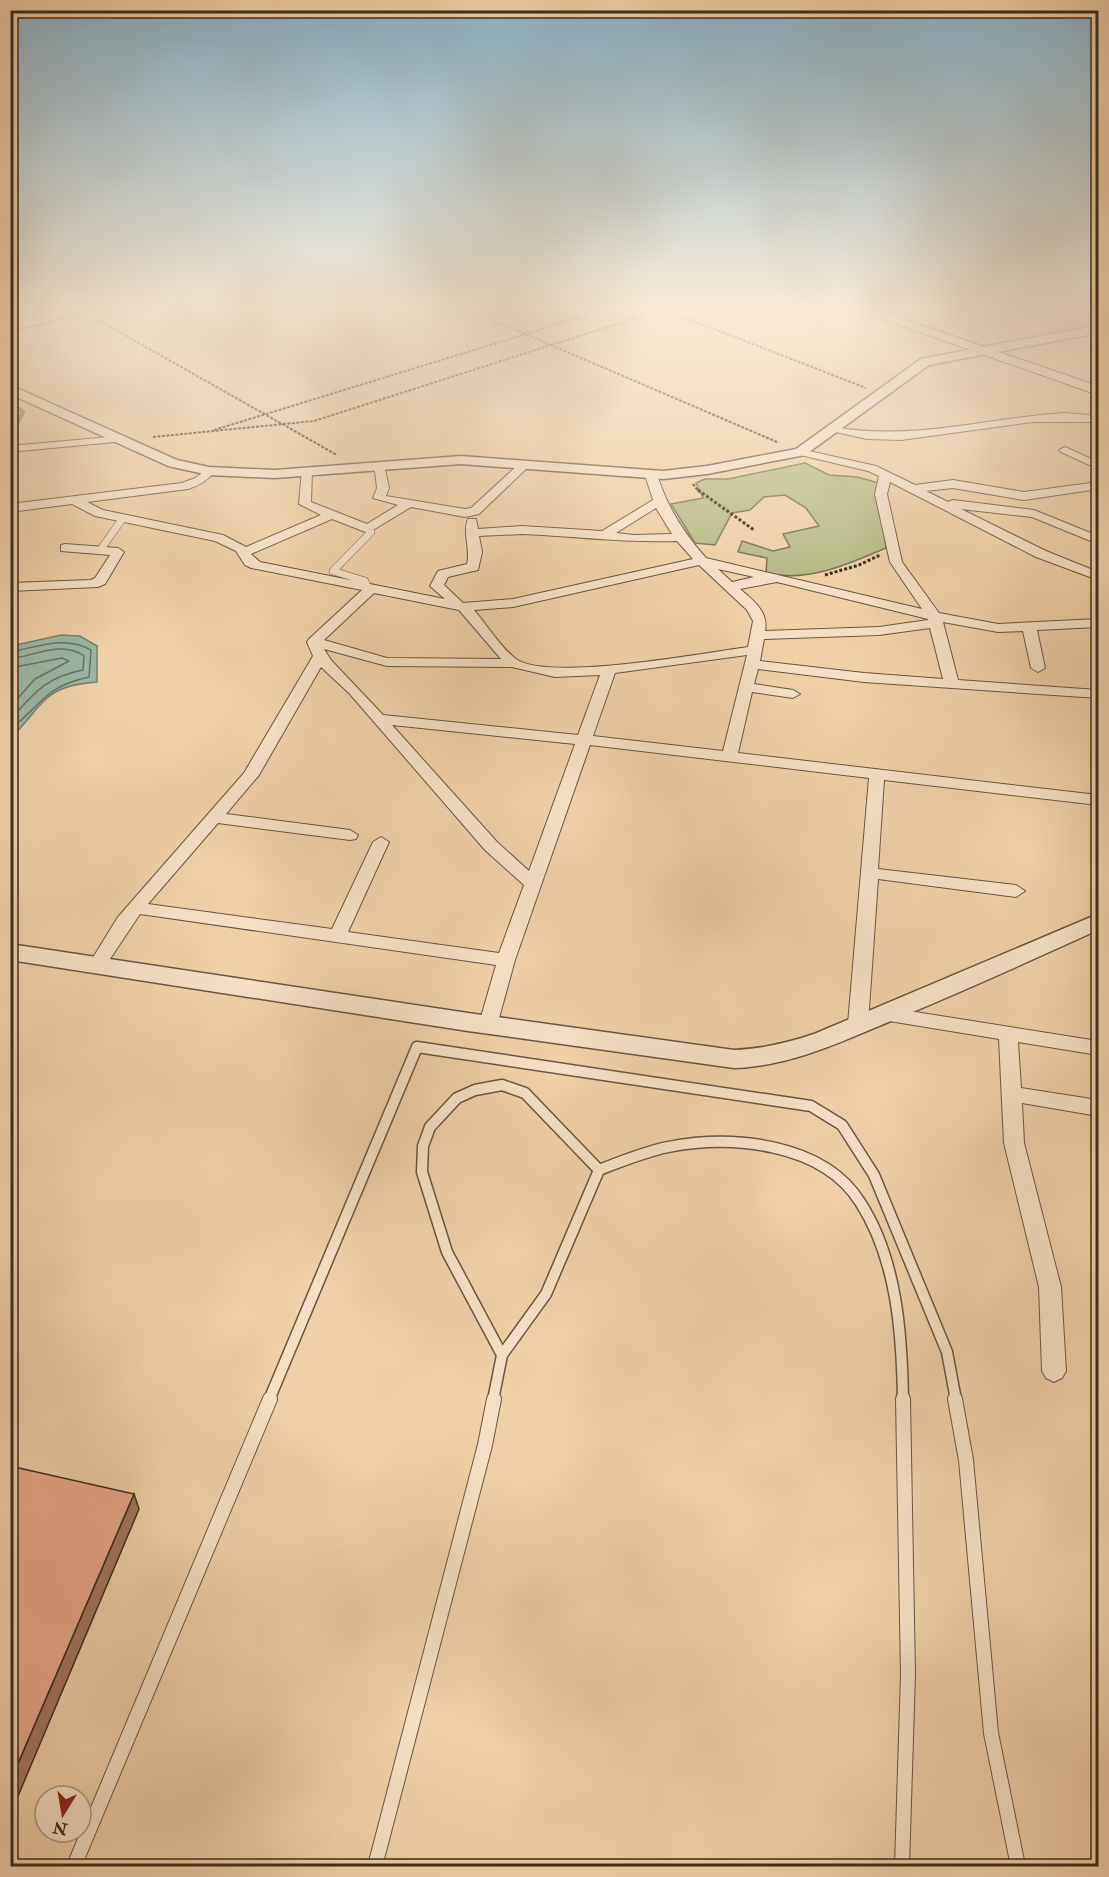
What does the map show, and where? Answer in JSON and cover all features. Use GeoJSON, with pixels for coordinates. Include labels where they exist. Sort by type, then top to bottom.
{"type":"FeatureCollection","features":[{"type":"Feature","properties":{"kind":"street"},"geometry":{"type":"LineString","coordinates":[[22,394],[173,462],[209,471],[254,474],[461,460],[651,475],[684,473],[772,459],[800,452],[833,430],[879,394]]}},
{"type":"Feature","properties":{"kind":"street"},"geometry":{"type":"LineString","coordinates":[[833,430],[897,437],[940,435],[1053,418],[1098,419]]}},
{"type":"Feature","properties":{"kind":"street"},"geometry":{"type":"LineString","coordinates":[[14,449],[121,439]]}},
{"type":"Feature","properties":{"kind":"street"},"geometry":{"type":"LineString","coordinates":[[1065,450],[1098,466]]}},
{"type":"Feature","properties":{"kind":"street"},"geometry":{"type":"LineString","coordinates":[[800,452],[859,464],[914,489],[1041,554],[1098,576]]}},
{"type":"Feature","properties":{"kind":"street"},"geometry":{"type":"LineString","coordinates":[[378,465],[383,488],[379,498],[459,512],[475,512]]}},
{"type":"Feature","properties":{"kind":"street"},"geometry":{"type":"LineString","coordinates":[[512,663],[456,601],[437,586],[444,574],[473,567],[478,551],[472,532],[475,512],[525,465]]}},
{"type":"Feature","properties":{"kind":"street"},"geometry":{"type":"LineString","coordinates":[[10,508],[184,486],[199,481],[209,471]]}},
{"type":"Feature","properties":{"kind":"street"},"geometry":{"type":"LineString","coordinates":[[306,471],[307,484],[303,501],[368,529],[411,502]]}},
{"type":"Feature","properties":{"kind":"street"},"geometry":{"type":"LineString","coordinates":[[651,475],[659,501],[672,527],[702,561],[753,608],[760,621],[747,687],[729,757]]}},
{"type":"Feature","properties":{"kind":"street"},"geometry":{"type":"LineString","coordinates":[[885,475],[881,494],[892,551],[896,562],[935,620],[952,684]]}},
{"type":"Feature","properties":{"kind":"street"},"geometry":{"type":"LineString","coordinates":[[914,489],[953,484],[1032,495],[1098,485]]}},
{"type":"Feature","properties":{"kind":"street"},"geometry":{"type":"LineString","coordinates":[[72,499],[86,508],[123,518],[203,533],[240,548],[250,562],[256,565],[370,586],[460,607],[522,601],[702,561],[777,578],[935,620],[998,627],[1098,623]]}},
{"type":"Feature","properties":{"kind":"street"},"geometry":{"type":"LineString","coordinates":[[592,543],[659,501]]}},
{"type":"Feature","properties":{"kind":"street"},"geometry":{"type":"LineString","coordinates":[[941,504],[983,506],[1034,514],[1098,540]]}},
{"type":"Feature","properties":{"kind":"street"},"geometry":{"type":"LineString","coordinates":[[244,553],[280,535],[333,514]]}},
{"type":"Feature","properties":{"kind":"street"},"geometry":{"type":"LineString","coordinates":[[472,532],[522,530],[604,534],[634,539],[680,537]]}},
{"type":"Feature","properties":{"kind":"street"},"geometry":{"type":"LineString","coordinates":[[10,587],[98,583],[118,552],[65,548]]}},
{"type":"Feature","properties":{"kind":"street"},"geometry":{"type":"LineString","coordinates":[[732,588],[739,583],[777,578]]}},
{"type":"Feature","properties":{"kind":"street"},"geometry":{"type":"LineString","coordinates":[[98,964],[124,921],[216,818],[251,775],[316,650],[370,586]]}},
{"type":"Feature","properties":{"kind":"street"},"geometry":{"type":"LineString","coordinates":[[316,650],[387,662],[512,663],[555,673],[609,670],[755,650],[935,620]]}},
{"type":"Feature","properties":{"kind":"street"},"geometry":{"type":"LineString","coordinates":[[1029,626],[1038,668]]}},
{"type":"Feature","properties":{"kind":"street"},"geometry":{"type":"LineString","coordinates":[[316,650],[491,846],[532,884]]}},
{"type":"Feature","properties":{"kind":"street"},"geometry":{"type":"LineString","coordinates":[[755,650],[806,668],[876,679],[1048,688],[1098,694]]}},
{"type":"Feature","properties":{"kind":"street"},"geometry":{"type":"LineString","coordinates":[[489,1024],[506,960],[609,670]]}},
{"type":"Feature","properties":{"kind":"street"},"geometry":{"type":"LineString","coordinates":[[747,687],[793,694]]}},
{"type":"Feature","properties":{"kind":"street"},"geometry":{"type":"LineString","coordinates":[[379,719],[585,740],[1098,800]]}},
{"type":"Feature","properties":{"kind":"street"},"geometry":{"type":"LineString","coordinates":[[858,1024],[877,774]]}},
{"type":"Feature","properties":{"kind":"street"},"geometry":{"type":"LineString","coordinates":[[216,818],[350,835]]}},
{"type":"Feature","properties":{"kind":"street"},"geometry":{"type":"LineString","coordinates":[[337,937],[381,842]]}},
{"type":"Feature","properties":{"kind":"street"},"geometry":{"type":"LineString","coordinates":[[870,873],[1016,891]]}},
{"type":"Feature","properties":{"kind":"street"},"geometry":{"type":"LineString","coordinates":[[136,908],[506,960]]}},
{"type":"Feature","properties":{"kind":"street"},"geometry":{"type":"LineString","coordinates":[[10,952],[694,1054],[759,1060],[783,1055],[884,1014],[1098,921]]}},
{"type":"Feature","properties":{"kind":"street"},"geometry":{"type":"LineString","coordinates":[[884,1014],[1098,1048]]}},
{"type":"Feature","properties":{"kind":"street"},"geometry":{"type":"LineString","coordinates":[[1008,1035],[1014,1143],[1050,1287],[1054,1371]]}},
{"type":"Feature","properties":{"kind":"street"},"geometry":{"type":"LineString","coordinates":[[1010,1094],[1098,1108]]}},
{"type":"Feature","properties":{"kind":"lane"},"geometry":{"type":"LineString","coordinates":[[101,549],[123,518]]}},
{"type":"Feature","properties":{"kind":"lane"},"geometry":{"type":"LineString","coordinates":[[368,529],[370,532],[333,571],[365,581],[370,586]]}},
{"type":"Feature","properties":{"kind":"lane"},"geometry":{"type":"LineString","coordinates":[[74,1866],[417,1047],[811,1106],[842,1125],[874,1175],[947,1352],[966,1460],[991,1732],[1018,1866]]}},
{"type":"Feature","properties":{"kind":"lane"},"geometry":{"type":"LineString","coordinates":[[502,1355],[447,1252],[422,1172],[423,1146],[430,1127],[443,1110],[457,1098],[475,1090],[502,1085],[525,1093],[599,1170]]}},
{"type":"Feature","properties":{"kind":"lane"},"geometry":{"type":"LineString","coordinates":[[375,1866],[485,1445],[502,1355],[546,1294],[599,1170],[641,1154],[681,1145],[728,1143],[779,1149],[824,1166],[860,1201],[887,1260],[897,1309],[901,1377],[908,1676],[902,1866]]}},
{"type":"Feature","properties":{"kind":"path"},"geometry":{"type":"LineString","coordinates":[[228,394],[351,462],[352,467]]}},
{"type":"Feature","properties":{"kind":"path"},"geometry":{"type":"LineString","coordinates":[[205,433],[331,394]]}},
{"type":"Feature","properties":{"kind":"path"},"geometry":{"type":"LineString","coordinates":[[121,439],[205,433],[314,421],[399,394]]}},
{"type":"Feature","properties":{"kind":"path"},"geometry":{"type":"LineString","coordinates":[[664,394],[800,452]]}},
{"type":"Feature","properties":{"kind":"path"},"geometry":{"type":"LineString","coordinates":[[10,411],[10,416]]}},
{"type":"Feature","properties":{"kind":"path"},"geometry":{"type":"LineString","coordinates":[[684,473],[699,492],[754,530]]}},
{"type":"Feature","properties":{"kind":"path"},"geometry":{"type":"LineString","coordinates":[[792,582],[848,569],[892,551]]}},
{"type":"Feature","properties":{"kind":"green space"},"geometry":{"type":"Polygon","coordinates":[[[805,463],[829,475],[857,477],[879,483],[886,548],[842,566],[812,574],[797,576],[766,573],[767,558],[738,552],[742,541],[773,551],[790,547],[783,534],[819,526],[806,508],[785,495],[764,497],[750,510],[732,513],[715,545],[695,543],[671,504],[703,498],[696,483],[705,479],[728,479],[805,463]]]}},
{"type":"Feature","properties":{"kind":"water"},"geometry":{"type":"Polygon","coordinates":[[[61,635],[80,636],[97,646],[97,682],[67,687],[51,695],[11,736],[11,646],[61,635]]]}},
{"type":"Feature","properties":{"kind":"building"},"geometry":{"type":"Polygon","coordinates":[[[10,1466],[134,1494],[10,1782],[10,1466]]]}},
{"type":"Feature","properties":{"kind":"building"},"geometry":{"type":"Polygon","coordinates":[[[582,1860],[610,1866],[581,1866],[582,1860]]]}},
{"type":"Feature","properties":{"kind":"waterway"},"geometry":{"type":"LineString","coordinates":[[10,401],[23,412],[10,437]]}}]}
